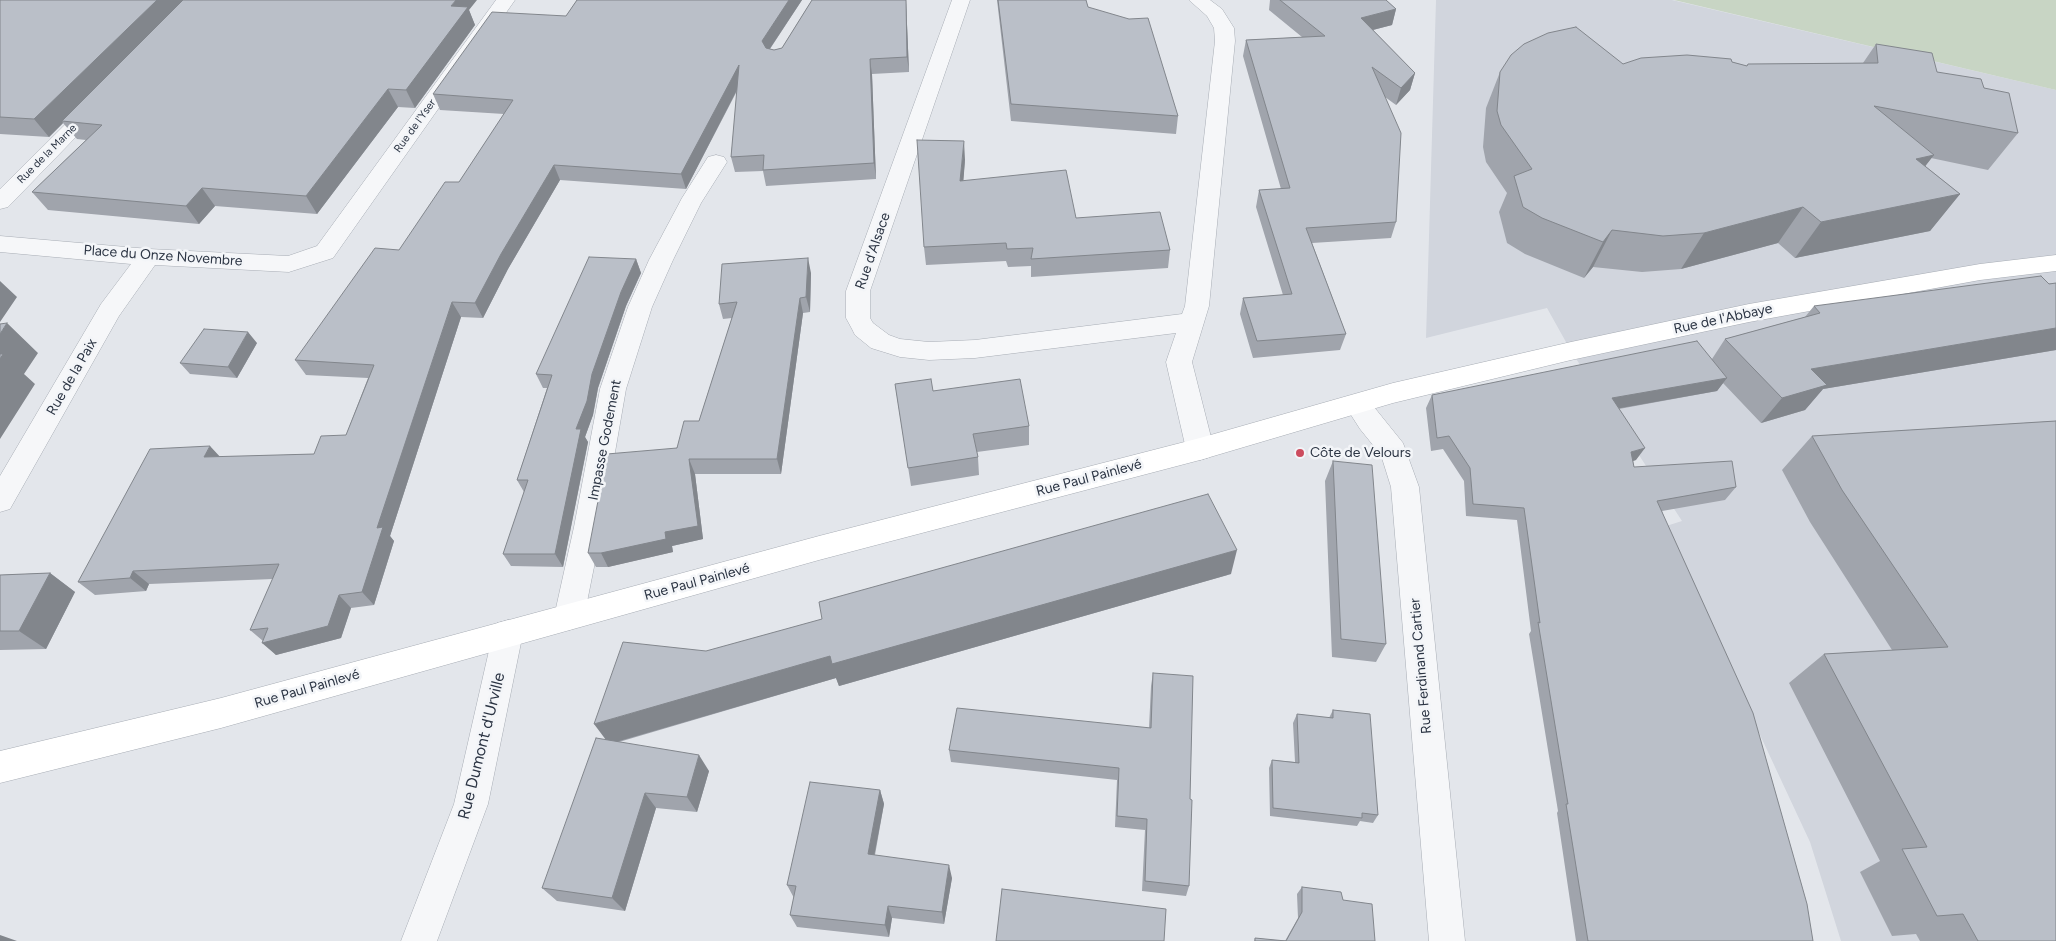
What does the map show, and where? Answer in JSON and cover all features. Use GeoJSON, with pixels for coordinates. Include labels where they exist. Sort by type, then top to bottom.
{"type":"FeatureCollection","features":[{"type":"Feature","properties":{"kind":"street","name":"Rue de l'Yser"},"geometry":{"type":"LineString","coordinates":[[325,252],[506,0]]}},
{"type":"Feature","properties":{"kind":"street","name":"Rue d'Alsace"},"geometry":{"type":"LineString","coordinates":[[961,0],[858,291],[858,318],[864,330],[880,342],[900,348],[928,352],[975,349],[1191,322]]}},
{"type":"Feature","properties":{"kind":"street"},"geometry":{"type":"LineString","coordinates":[[1200,449],[1179,362],[1197,306],[1225,41],[1224,28],[1207,6]]}},
{"type":"Feature","properties":{"kind":"street","name":"Rue de la Marne"},"geometry":{"type":"LineString","coordinates":[[0,202],[109,92]]}},
{"type":"Feature","properties":{"kind":"street","name":"Impasse Godement"},"geometry":{"type":"LineString","coordinates":[[569,617],[588,527],[613,389],[640,307],[661,260],[690,203],[716,162]]}},
{"type":"Feature","properties":{"kind":"street","name":"Place du Onze Novembre"},"geometry":{"type":"LineString","coordinates":[[0,244],[148,257],[289,264],[325,252]]}},
{"type":"Feature","properties":{"kind":"street","name":"Rue de la Paix"},"geometry":{"type":"LineString","coordinates":[[0,501],[110,310],[148,257]]}},
{"type":"Feature","properties":{"kind":"street","name":"Rue de l'Abbaye"},"geometry":{"type":"LineString","coordinates":[[1393,393],[1571,351],[1748,313],[1980,272],[2056,262]]}},
{"type":"Feature","properties":{"kind":"street","name":"Rue Paul Painlevé"},"geometry":{"type":"LineString","coordinates":[[0,767],[221,713],[819,548],[1200,449],[1393,393]]}},
{"type":"Feature","properties":{"kind":"street","name":"Rue Ferdinand Cartier"},"geometry":{"type":"LineString","coordinates":[[1357,404],[1393,451],[1405,487],[1447,941]]}},
{"type":"Feature","properties":{"kind":"street","name":"Rue Dumont d'Urville"},"geometry":{"type":"LineString","coordinates":[[419,941],[471,804],[508,633]]}},
{"type":"Feature","properties":{"kind":"shaded area"},"geometry":{"type":"Polygon","coordinates":[[[1436,0],[1672,0],[2056,90],[2056,941],[1841,941],[1810,842],[1663,527],[1682,521],[1571,351],[1547,308],[1426,338],[1436,0]]]}},
{"type":"Feature","properties":{"kind":"green space"},"geometry":{"type":"Polygon","coordinates":[[[1674,0],[2056,0],[2056,90],[1674,0]]]}},
{"type":"Feature","properties":{"kind":"building"},"geometry":{"type":"Polygon","coordinates":[[[0,0],[157,0],[34,119],[0,117],[0,0]]]}},
{"type":"Feature","properties":{"kind":"building"},"geometry":{"type":"Polygon","coordinates":[[[183,0],[456,0],[451,6],[468,7],[406,90],[388,89],[306,196],[202,188],[186,206],[32,192],[102,125],[62,121],[183,0]]]}},
{"type":"Feature","properties":{"kind":"building"},"geometry":{"type":"Polygon","coordinates":[[[577,0],[789,0],[762,41],[766,48],[774,50],[782,48],[812,0],[906,0],[907,57],[870,59],[874,163],[763,170],[764,155],[731,157],[739,65],[681,174],[554,165],[501,254],[475,303],[452,302],[377,528],[383,527],[362,592],[339,595],[328,626],[262,643],[268,628],[250,630],[279,564],[133,571],[130,578],[78,582],[150,449],[210,446],[204,457],[314,454],[321,436],[346,435],[374,365],[295,360],[375,248],[399,250],[445,182],[459,182],[513,100],[433,94],[492,12],[566,16],[577,0]]]}},
{"type":"Feature","properties":{"kind":"building"},"geometry":{"type":"Polygon","coordinates":[[[998,0],[1086,0],[1088,7],[1129,19],[1148,18],[1178,116],[1011,104],[998,0]]]}},
{"type":"Feature","properties":{"kind":"building"},"geometry":{"type":"Polygon","coordinates":[[[1280,0],[1386,0],[1396,9],[1361,18],[1415,73],[1401,88],[1372,67],[1401,133],[1396,222],[1306,228],[1346,334],[1257,341],[1243,298],[1292,294],[1259,190],[1290,188],[1246,40],[1325,36],[1280,0]]]}},
{"type":"Feature","properties":{"kind":"building"},"geometry":{"type":"Polygon","coordinates":[[[1576,27],[1623,64],[1641,58],[1687,55],[1731,59],[1732,62],[1747,66],[1748,64],[1878,63],[1876,44],[1932,53],[1937,72],[1981,79],[1984,88],[2009,93],[2018,133],[1874,106],[1934,155],[1916,159],[1960,194],[1821,222],[1803,207],[1704,233],[1663,236],[1612,230],[1603,242],[1542,218],[1523,207],[1514,176],[1532,169],[1501,125],[1497,111],[1500,72],[1511,55],[1524,44],[1548,33],[1576,27]]]}},
{"type":"Feature","properties":{"kind":"building"},"geometry":{"type":"Polygon","coordinates":[[[917,140],[964,141],[960,181],[1066,170],[1076,218],[1160,212],[1170,250],[1031,259],[1033,248],[1007,249],[1006,243],[924,247],[917,140]]]}},
{"type":"Feature","properties":{"kind":"building"},"geometry":{"type":"Polygon","coordinates":[[[589,257],[636,259],[621,292],[592,374],[587,401],[576,429],[581,429],[555,554],[503,554],[528,480],[517,480],[552,375],[536,374],[589,257]]]}},
{"type":"Feature","properties":{"kind":"building"},"geometry":{"type":"Polygon","coordinates":[[[808,258],[806,297],[800,298],[777,459],[689,459],[698,526],[665,532],[666,539],[601,553],[588,553],[607,454],[677,448],[684,421],[699,421],[737,302],[719,304],[722,264],[808,258]]]}},
{"type":"Feature","properties":{"kind":"building"},"geometry":{"type":"Polygon","coordinates":[[[2041,276],[2049,284],[2056,283],[2056,328],[1811,369],[1827,385],[1782,398],[1725,339],[1820,313],[1814,306],[2041,276]]]}},
{"type":"Feature","properties":{"kind":"building"},"geometry":{"type":"Polygon","coordinates":[[[7,323],[0,334],[0,324],[7,323]]]}},
{"type":"Feature","properties":{"kind":"building"},"geometry":{"type":"Polygon","coordinates":[[[204,329],[248,332],[228,367],[180,363],[204,329]]]}},
{"type":"Feature","properties":{"kind":"building"},"geometry":{"type":"Polygon","coordinates":[[[1697,341],[1727,378],[1612,398],[1645,448],[1631,452],[1634,467],[1732,461],[1736,487],[1657,501],[1753,713],[1807,904],[1813,941],[1588,941],[1538,622],[1540,623],[1524,508],[1473,504],[1470,468],[1449,436],[1437,438],[1432,395],[1697,341]]]}},
{"type":"Feature","properties":{"kind":"building"},"geometry":{"type":"Polygon","coordinates":[[[931,379],[933,391],[1020,379],[1029,426],[973,434],[978,457],[908,468],[895,384],[931,379]]]}},
{"type":"Feature","properties":{"kind":"building"},"geometry":{"type":"Polygon","coordinates":[[[2056,421],[2056,941],[1978,941],[1963,914],[1937,916],[1902,849],[1927,847],[1824,654],[1948,647],[1842,490],[1812,436],[2056,421]]]}},
{"type":"Feature","properties":{"kind":"building"},"geometry":{"type":"Polygon","coordinates":[[[1333,461],[1372,465],[1386,644],[1341,639],[1333,461]]]}},
{"type":"Feature","properties":{"kind":"building"},"geometry":{"type":"Polygon","coordinates":[[[1208,494],[1237,550],[832,664],[830,656],[594,724],[623,642],[706,651],[822,619],[819,602],[1208,494]]]}},
{"type":"Feature","properties":{"kind":"building"},"geometry":{"type":"Polygon","coordinates":[[[50,573],[19,631],[0,631],[0,575],[50,573]]]}},
{"type":"Feature","properties":{"kind":"building"},"geometry":{"type":"Polygon","coordinates":[[[1153,673],[1193,676],[1189,886],[1145,881],[1147,819],[1117,816],[1119,768],[949,750],[957,708],[1151,728],[1153,673]]]}},
{"type":"Feature","properties":{"kind":"building"},"geometry":{"type":"Polygon","coordinates":[[[1333,710],[1370,714],[1378,815],[1362,813],[1362,818],[1273,808],[1272,760],[1299,763],[1297,714],[1333,718],[1333,710]]]}},
{"type":"Feature","properties":{"kind":"building"},"geometry":{"type":"Polygon","coordinates":[[[596,738],[699,755],[687,797],[645,793],[612,898],[542,888],[596,738]]]}},
{"type":"Feature","properties":{"kind":"building"},"geometry":{"type":"Polygon","coordinates":[[[810,782],[880,790],[868,854],[949,865],[942,912],[888,906],[885,925],[790,915],[796,886],[787,885],[810,782]]]}},
{"type":"Feature","properties":{"kind":"building"},"geometry":{"type":"Polygon","coordinates":[[[1302,887],[1341,892],[1343,900],[1372,904],[1375,941],[1286,941],[1302,912],[1302,887]]]}},
{"type":"Feature","properties":{"kind":"building"},"geometry":{"type":"Polygon","coordinates":[[[1002,889],[1166,909],[1164,941],[996,941],[1002,889]]]}},
{"type":"Feature","properties":{"kind":"building"},"geometry":{"type":"Polygon","coordinates":[[[1255,938],[1286,941],[1255,941],[1255,938]]]}},
{"type":"Feature","properties":{"kind":"place","name":"Côte de Velours"},"geometry":{"type":"Point","coordinates":[1300,453]}}]}
